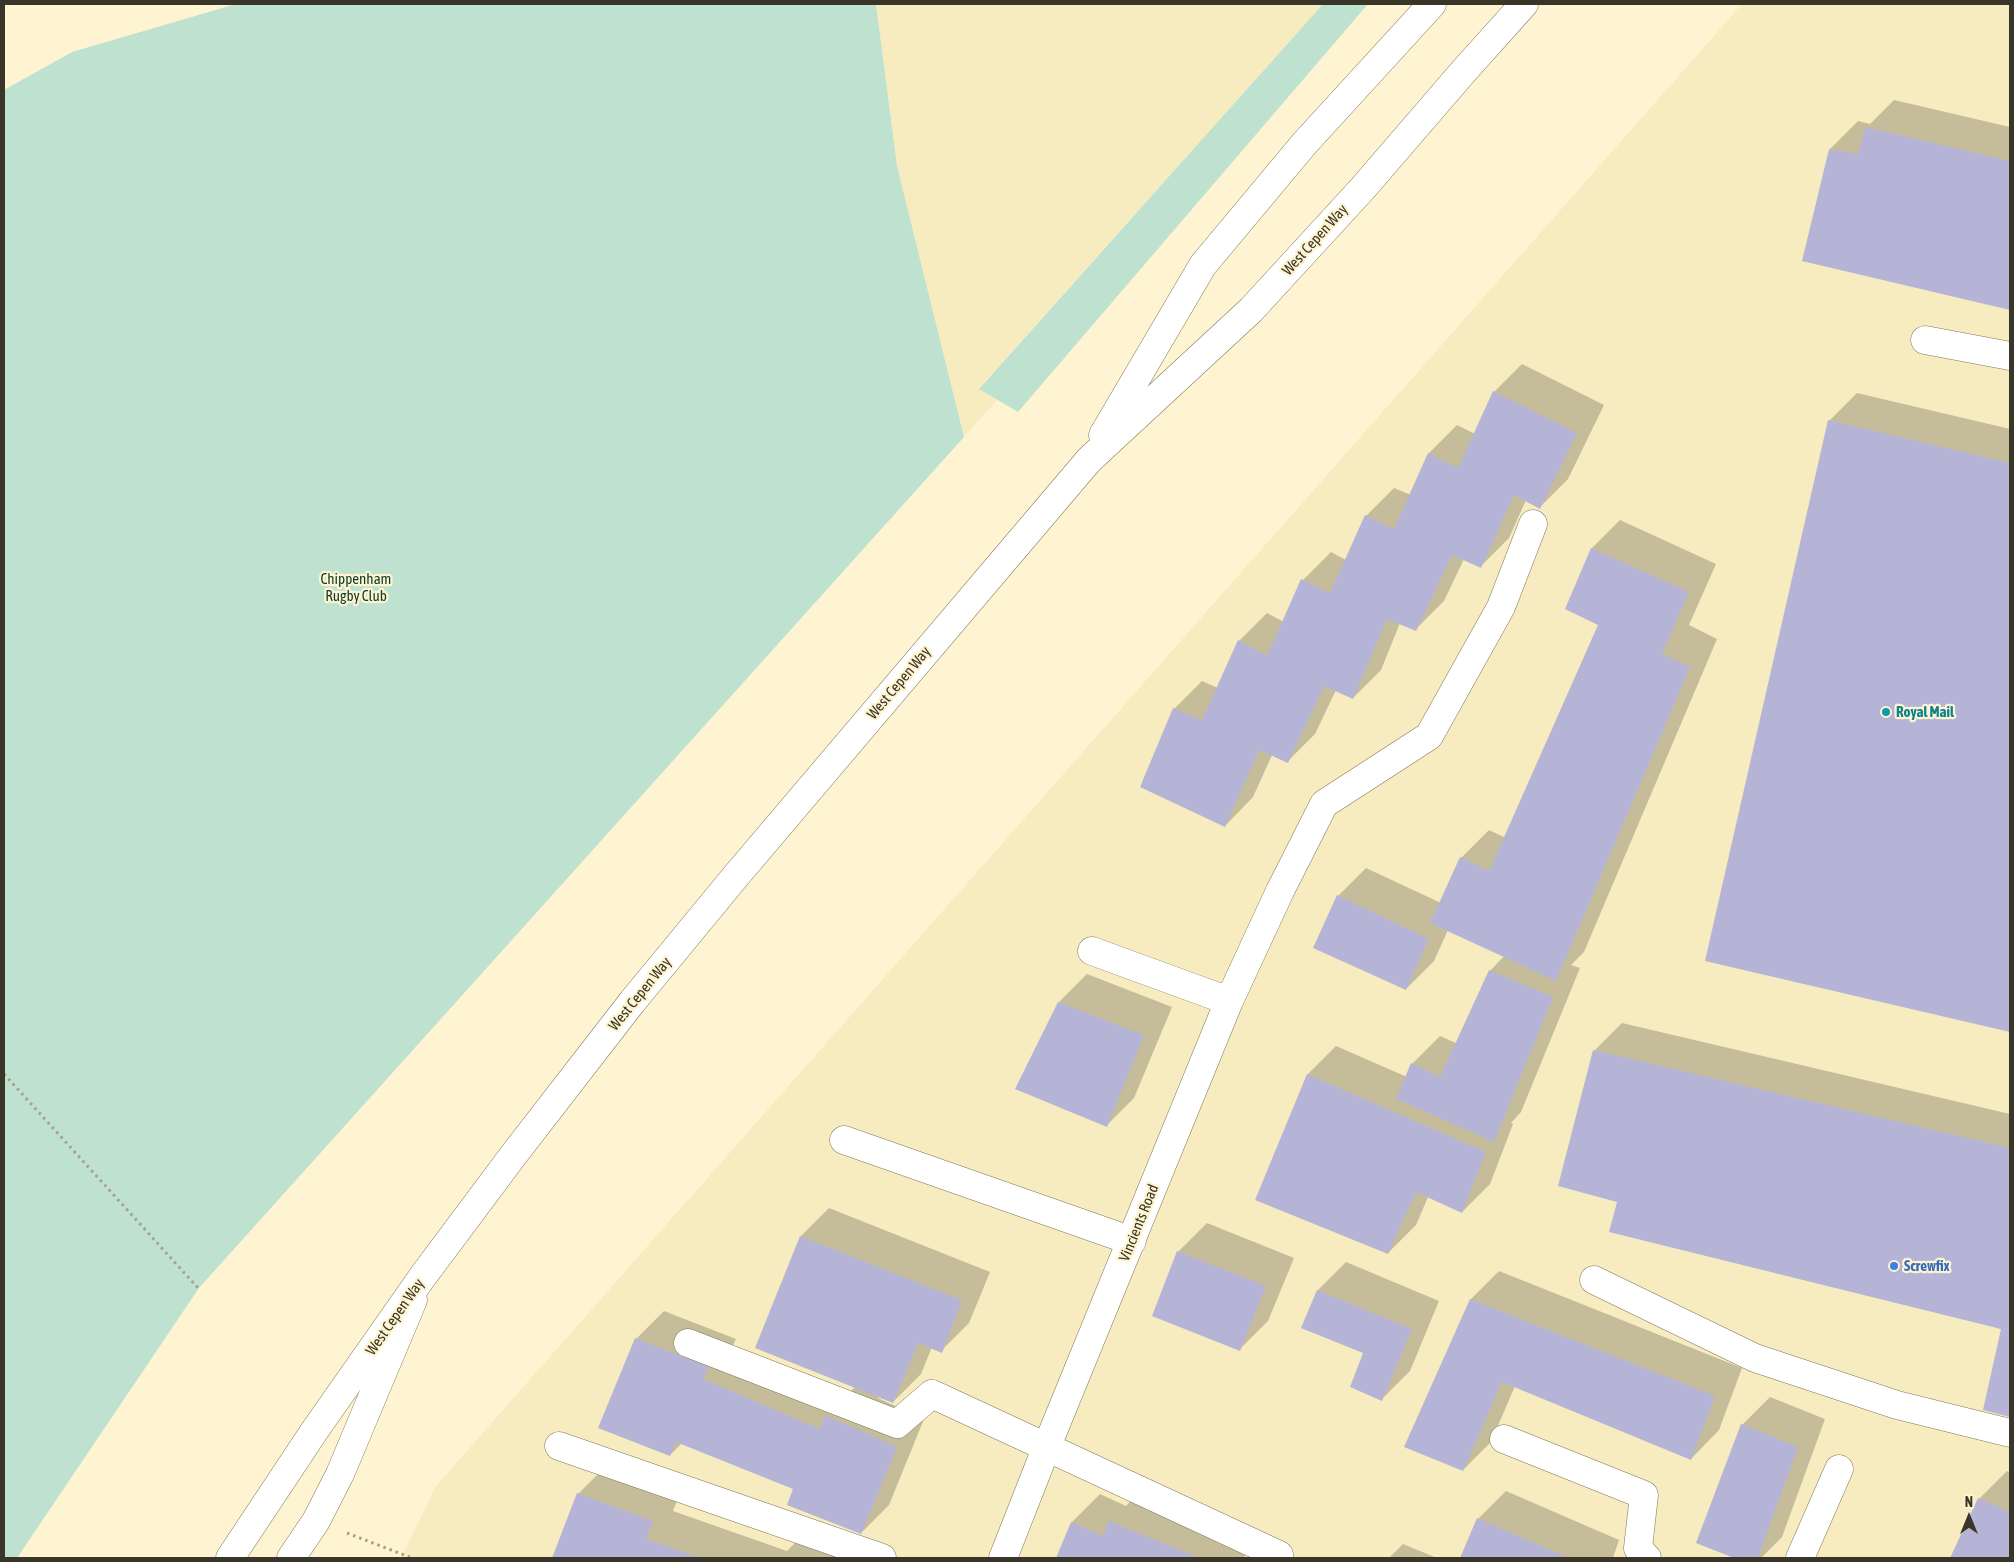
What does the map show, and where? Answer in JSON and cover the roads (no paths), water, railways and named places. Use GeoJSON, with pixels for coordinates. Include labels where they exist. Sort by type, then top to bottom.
{"type":"FeatureCollection","features":[{"type":"Feature","properties":{"kind":"main road","name":"West Cepen Way"},"geometry":{"type":"LineString","coordinates":[[1089,460],[1203,265],[1304,144],[1432,4]]}},
{"type":"Feature","properties":{"kind":"main road","name":"West Cepen Way"},"geometry":{"type":"LineString","coordinates":[[230,1558],[315,1430],[423,1276],[632,1002],[741,870],[1089,460],[1251,310],[1362,188],[1462,72],[1524,4]]}},
{"type":"Feature","properties":{"kind":"main road"},"geometry":{"type":"LineString","coordinates":[[1925,340],[2010,356]]}},
{"type":"Feature","properties":{"kind":"main road","name":"Vincients Road"},"geometry":{"type":"LineString","coordinates":[[1003,1558],[1229,1001],[1280,891],[1324,804],[1429,736],[1501,607],[1534,524]]}},
{"type":"Feature","properties":{"kind":"main road"},"geometry":{"type":"LineString","coordinates":[[1092,951],[1229,1001]]}},
{"type":"Feature","properties":{"kind":"main road"},"geometry":{"type":"LineString","coordinates":[[844,1140],[1132,1241]]}},
{"type":"Feature","properties":{"kind":"main road"},"geometry":{"type":"LineString","coordinates":[[292,1558],[316,1521],[340,1474],[423,1276]]}},
{"type":"Feature","properties":{"kind":"main road"},"geometry":{"type":"LineString","coordinates":[[1594,1280],[1755,1358],[1897,1404],[2010,1433]]}},
{"type":"Feature","properties":{"kind":"main road"},"geometry":{"type":"LineString","coordinates":[[688,1343],[897,1424],[932,1394],[1279,1555]]}},
{"type":"Feature","properties":{"kind":"main road"},"geometry":{"type":"LineString","coordinates":[[1504,1439],[1644,1495],[1638,1548],[1647,1558]]}},
{"type":"Feature","properties":{"kind":"main road"},"geometry":{"type":"LineString","coordinates":[[559,1446],[882,1558]]}},
{"type":"Feature","properties":{"kind":"main road"},"geometry":{"type":"LineString","coordinates":[[1800,1558],[1839,1470]]}},
{"type":"Feature","properties":{"kind":"place","name":"Royal Mail"},"geometry":{"type":"Point","coordinates":[1886,712]}},
{"type":"Feature","properties":{"kind":"place","name":"Screwfix"},"geometry":{"type":"Point","coordinates":[1894,1266]}},
{"type":"Feature","properties":{"kind":"park label","name":"Chippenham Rugby Club"},"geometry":{"type":"Point","coordinates":[356,588]}}]}
